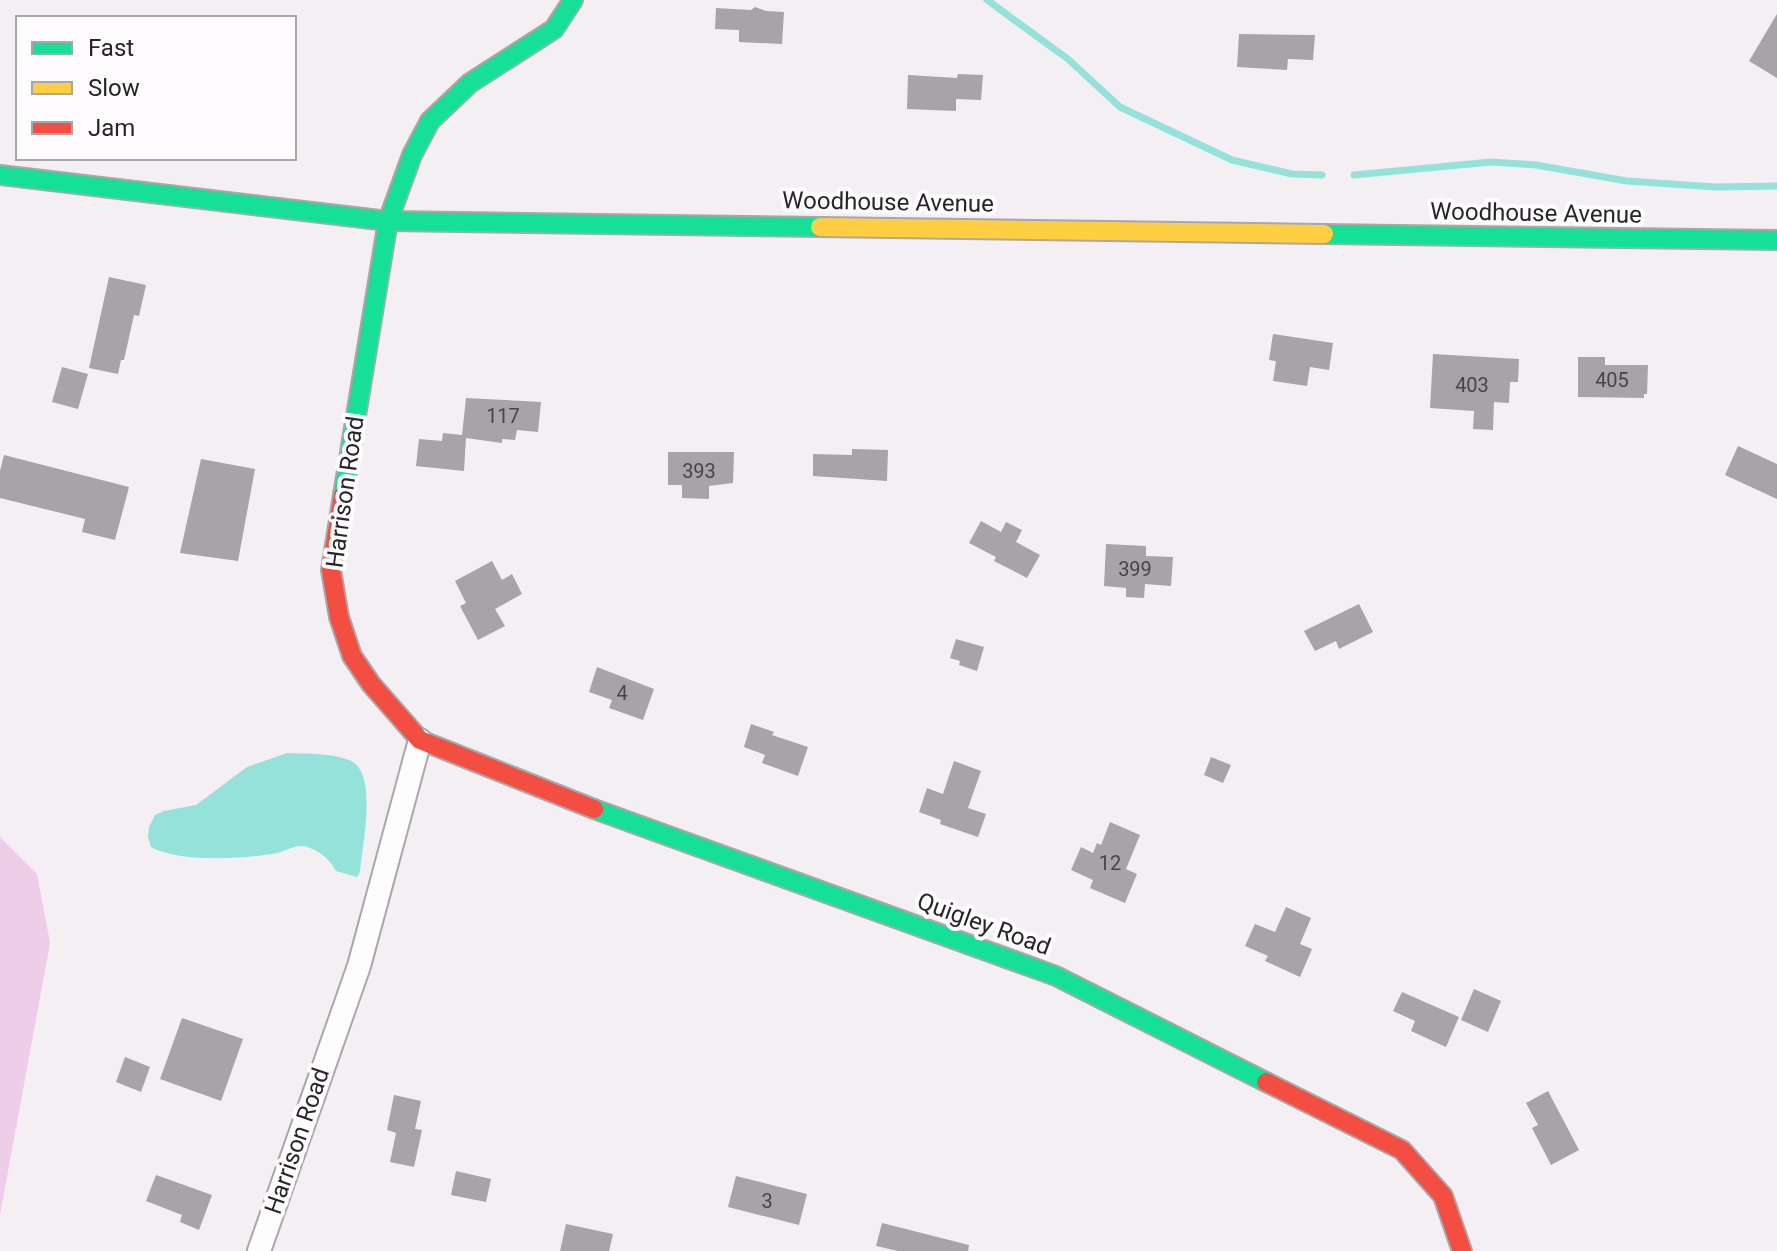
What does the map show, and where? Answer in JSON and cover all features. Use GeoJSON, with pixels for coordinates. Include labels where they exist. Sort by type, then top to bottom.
{"type":"FeatureCollection","features":[{"type":"Feature","properties":{"kind":"street","name":"Harrison Road"},"geometry":{"type":"LineString","coordinates":[[259,1251],[359,966],[420,740],[371,684],[352,656],[339,617],[331,570],[388,221],[412,155],[430,121],[470,83],[554,29],[573,0]]}},
{"type":"Feature","properties":{"kind":"street","name":"Woodhouse Avenue"},"geometry":{"type":"LineString","coordinates":[[0,175],[388,221],[1777,240]]}},
{"type":"Feature","properties":{"kind":"street","name":"Quigley Road"},"geometry":{"type":"LineString","coordinates":[[420,740],[551,793],[1056,976],[1402,1150],[1443,1196],[1462,1251]]}},
{"type":"Feature","properties":{"kind":"shaded area"},"geometry":{"type":"Polygon","coordinates":[[[287,753],[334,756],[349,760],[358,767],[364,778],[366,810],[357,877],[336,871],[322,854],[301,846],[277,853],[231,858],[178,856],[151,847],[149,827],[155,815],[196,805],[247,767],[287,753]]]}},
{"type":"Feature","properties":{"kind":"shaded area"},"geometry":{"type":"Polygon","coordinates":[[[0,837],[37,874],[50,943],[0,1215],[0,837]]]}},
{"type":"Feature","properties":{"kind":"building"},"geometry":{"type":"Polygon","coordinates":[[[755,7],[784,12],[782,44],[739,42],[739,30],[715,29],[716,8],[751,10],[755,7]]]}},
{"type":"Feature","properties":{"kind":"building"},"geometry":{"type":"Polygon","coordinates":[[[1777,14],[1777,78],[1749,61],[1777,14]]]}},
{"type":"Feature","properties":{"kind":"building"},"geometry":{"type":"Polygon","coordinates":[[[1239,34],[1315,35],[1313,60],[1288,59],[1287,70],[1237,67],[1239,34]]]}},
{"type":"Feature","properties":{"kind":"building"},"geometry":{"type":"Polygon","coordinates":[[[958,74],[983,75],[981,100],[956,99],[956,111],[907,109],[908,75],[957,78],[958,74]]]}},
{"type":"Feature","properties":{"kind":"building"},"geometry":{"type":"Polygon","coordinates":[[[109,277],[146,285],[139,316],[134,315],[118,374],[89,368],[109,277]]]}},
{"type":"Feature","properties":{"kind":"building"},"geometry":{"type":"Polygon","coordinates":[[[1273,334],[1333,343],[1329,370],[1310,367],[1307,386],[1273,381],[1276,361],[1269,360],[1273,334]]]}},
{"type":"Feature","properties":{"kind":"building"},"geometry":{"type":"Polygon","coordinates":[[[1433,354],[1519,359],[1518,382],[1510,382],[1509,403],[1494,402],[1493,430],[1473,429],[1474,411],[1430,408],[1433,354]]]}},
{"type":"Feature","properties":{"kind":"building"},"geometry":{"type":"Polygon","coordinates":[[[1578,357],[1605,357],[1605,365],[1648,365],[1647,394],[1644,398],[1578,397],[1578,357]]]}},
{"type":"Feature","properties":{"kind":"building"},"geometry":{"type":"Polygon","coordinates":[[[62,367],[88,374],[78,409],[52,402],[62,367]]]}},
{"type":"Feature","properties":{"kind":"building"},"geometry":{"type":"Polygon","coordinates":[[[466,398],[541,402],[538,432],[517,430],[515,440],[502,439],[502,443],[466,438],[464,471],[416,466],[419,439],[442,441],[443,433],[462,435],[466,398]]]}},
{"type":"Feature","properties":{"kind":"building"},"geometry":{"type":"Polygon","coordinates":[[[1738,446],[1777,464],[1777,499],[1725,475],[1738,446]]]}},
{"type":"Feature","properties":{"kind":"building"},"geometry":{"type":"Polygon","coordinates":[[[852,449],[888,450],[887,481],[813,476],[813,454],[852,455],[852,449]]]}},
{"type":"Feature","properties":{"kind":"building"},"geometry":{"type":"Polygon","coordinates":[[[668,452],[734,452],[733,483],[709,486],[709,499],[682,498],[682,485],[668,485],[668,452]]]}},
{"type":"Feature","properties":{"kind":"building"},"geometry":{"type":"Polygon","coordinates":[[[4,455],[129,487],[115,540],[82,532],[85,519],[0,498],[0,471],[4,455]]]}},
{"type":"Feature","properties":{"kind":"building"},"geometry":{"type":"Polygon","coordinates":[[[201,459],[255,469],[238,561],[180,553],[201,459]]]}},
{"type":"Feature","properties":{"kind":"building"},"geometry":{"type":"Polygon","coordinates":[[[981,521],[1001,532],[1006,522],[1022,530],[1016,542],[1040,555],[1027,578],[994,561],[996,557],[969,543],[981,521]]]}},
{"type":"Feature","properties":{"kind":"building"},"geometry":{"type":"Polygon","coordinates":[[[1106,544],[1146,546],[1146,556],[1173,557],[1171,586],[1145,584],[1144,598],[1126,597],[1126,588],[1104,586],[1106,544]]]}},
{"type":"Feature","properties":{"kind":"building"},"geometry":{"type":"Polygon","coordinates":[[[492,561],[502,580],[512,574],[522,594],[495,609],[505,626],[478,640],[460,606],[466,603],[455,581],[492,561]]]}},
{"type":"Feature","properties":{"kind":"building"},"geometry":{"type":"Polygon","coordinates":[[[1359,604],[1373,632],[1339,649],[1336,641],[1315,651],[1304,631],[1359,604]]]}},
{"type":"Feature","properties":{"kind":"building"},"geometry":{"type":"Polygon","coordinates":[[[956,639],[984,647],[977,671],[959,665],[960,661],[950,658],[956,639]]]}},
{"type":"Feature","properties":{"kind":"building"},"geometry":{"type":"Polygon","coordinates":[[[597,667],[654,689],[643,720],[609,708],[612,700],[589,692],[597,667]]]}},
{"type":"Feature","properties":{"kind":"building"},"geometry":{"type":"Polygon","coordinates":[[[751,724],[808,747],[798,776],[762,763],[765,755],[744,747],[751,724]]]}},
{"type":"Feature","properties":{"kind":"building"},"geometry":{"type":"Polygon","coordinates":[[[1211,757],[1231,765],[1223,783],[1204,775],[1211,757]]]}},
{"type":"Feature","properties":{"kind":"building"},"geometry":{"type":"Polygon","coordinates":[[[954,761],[981,771],[968,808],[986,814],[978,837],[940,824],[941,820],[919,812],[927,788],[943,794],[954,761]]]}},
{"type":"Feature","properties":{"kind":"building"},"geometry":{"type":"Polygon","coordinates":[[[1110,822],[1140,835],[1126,869],[1137,874],[1125,903],[1090,888],[1093,880],[1071,870],[1081,847],[1093,853],[1097,843],[1101,845],[1110,822]]]}},
{"type":"Feature","properties":{"kind":"building"},"geometry":{"type":"Polygon","coordinates":[[[1286,907],[1311,918],[1300,944],[1312,949],[1300,977],[1265,961],[1268,956],[1245,946],[1255,924],[1275,932],[1286,907]]]}},
{"type":"Feature","properties":{"kind":"building"},"geometry":{"type":"Polygon","coordinates":[[[1474,989],[1501,1001],[1488,1032],[1461,1020],[1474,989]]]}},
{"type":"Feature","properties":{"kind":"building"},"geometry":{"type":"Polygon","coordinates":[[[1402,992],[1459,1017],[1446,1047],[1411,1031],[1415,1021],[1393,1011],[1402,992]]]}},
{"type":"Feature","properties":{"kind":"building"},"geometry":{"type":"Polygon","coordinates":[[[182,1018],[243,1039],[221,1101],[160,1079],[182,1018]]]}},
{"type":"Feature","properties":{"kind":"building"},"geometry":{"type":"Polygon","coordinates":[[[125,1057],[150,1067],[141,1092],[116,1082],[125,1057]]]}},
{"type":"Feature","properties":{"kind":"building"},"geometry":{"type":"Polygon","coordinates":[[[1548,1091],[1579,1150],[1551,1165],[1532,1128],[1538,1125],[1526,1103],[1548,1091]]]}},
{"type":"Feature","properties":{"kind":"building"},"geometry":{"type":"Polygon","coordinates":[[[394,1095],[421,1101],[415,1129],[422,1130],[414,1167],[390,1162],[396,1133],[387,1130],[394,1095]]]}},
{"type":"Feature","properties":{"kind":"building"},"geometry":{"type":"Polygon","coordinates":[[[456,1171],[491,1179],[486,1202],[451,1195],[456,1171]]]}},
{"type":"Feature","properties":{"kind":"building"},"geometry":{"type":"Polygon","coordinates":[[[156,1175],[212,1195],[199,1230],[180,1222],[182,1215],[146,1201],[156,1175]]]}},
{"type":"Feature","properties":{"kind":"building"},"geometry":{"type":"Polygon","coordinates":[[[736,1176],[807,1194],[799,1225],[728,1207],[736,1176]]]}},
{"type":"Feature","properties":{"kind":"building"},"geometry":{"type":"Polygon","coordinates":[[[882,1223],[969,1245],[968,1251],[898,1251],[876,1246],[882,1223]]]}},
{"type":"Feature","properties":{"kind":"building"},"geometry":{"type":"Polygon","coordinates":[[[566,1224],[613,1234],[609,1251],[560,1251],[566,1224]]]}},
{"type":"Feature","properties":{"kind":"waterway"},"geometry":{"type":"LineString","coordinates":[[987,0],[1068,59],[1120,107],[1232,160],[1292,174],[1322,175]]}},
{"type":"Feature","properties":{"kind":"waterway"},"geometry":{"type":"LineString","coordinates":[[1354,175],[1491,162],[1536,165],[1627,181],[1716,187],[1777,186]]}},
{"type":"Feature","properties":{"kind":"traffic: fast"},"geometry":{"type":"LineString","coordinates":[[343,495],[388,221],[412,155],[430,121],[470,83],[554,29],[573,0]]}},
{"type":"Feature","properties":{"kind":"traffic: fast"},"geometry":{"type":"LineString","coordinates":[[0,175],[388,221],[820,227]]}},
{"type":"Feature","properties":{"kind":"traffic: fast"},"geometry":{"type":"LineString","coordinates":[[1324,234],[1777,240]]}},
{"type":"Feature","properties":{"kind":"traffic: fast"},"geometry":{"type":"LineString","coordinates":[[594,809],[1056,976],[1266,1082]]}},
{"type":"Feature","properties":{"kind":"traffic: slow"},"geometry":{"type":"LineString","coordinates":[[820,227],[1324,234]]}},
{"type":"Feature","properties":{"kind":"traffic: jam"},"geometry":{"type":"LineString","coordinates":[[343,495],[331,570],[339,617],[352,656],[371,684],[420,740],[594,809]]}},
{"type":"Feature","properties":{"kind":"traffic: jam"},"geometry":{"type":"LineString","coordinates":[[1266,1082],[1402,1150],[1443,1196],[1462,1251]]}}]}
